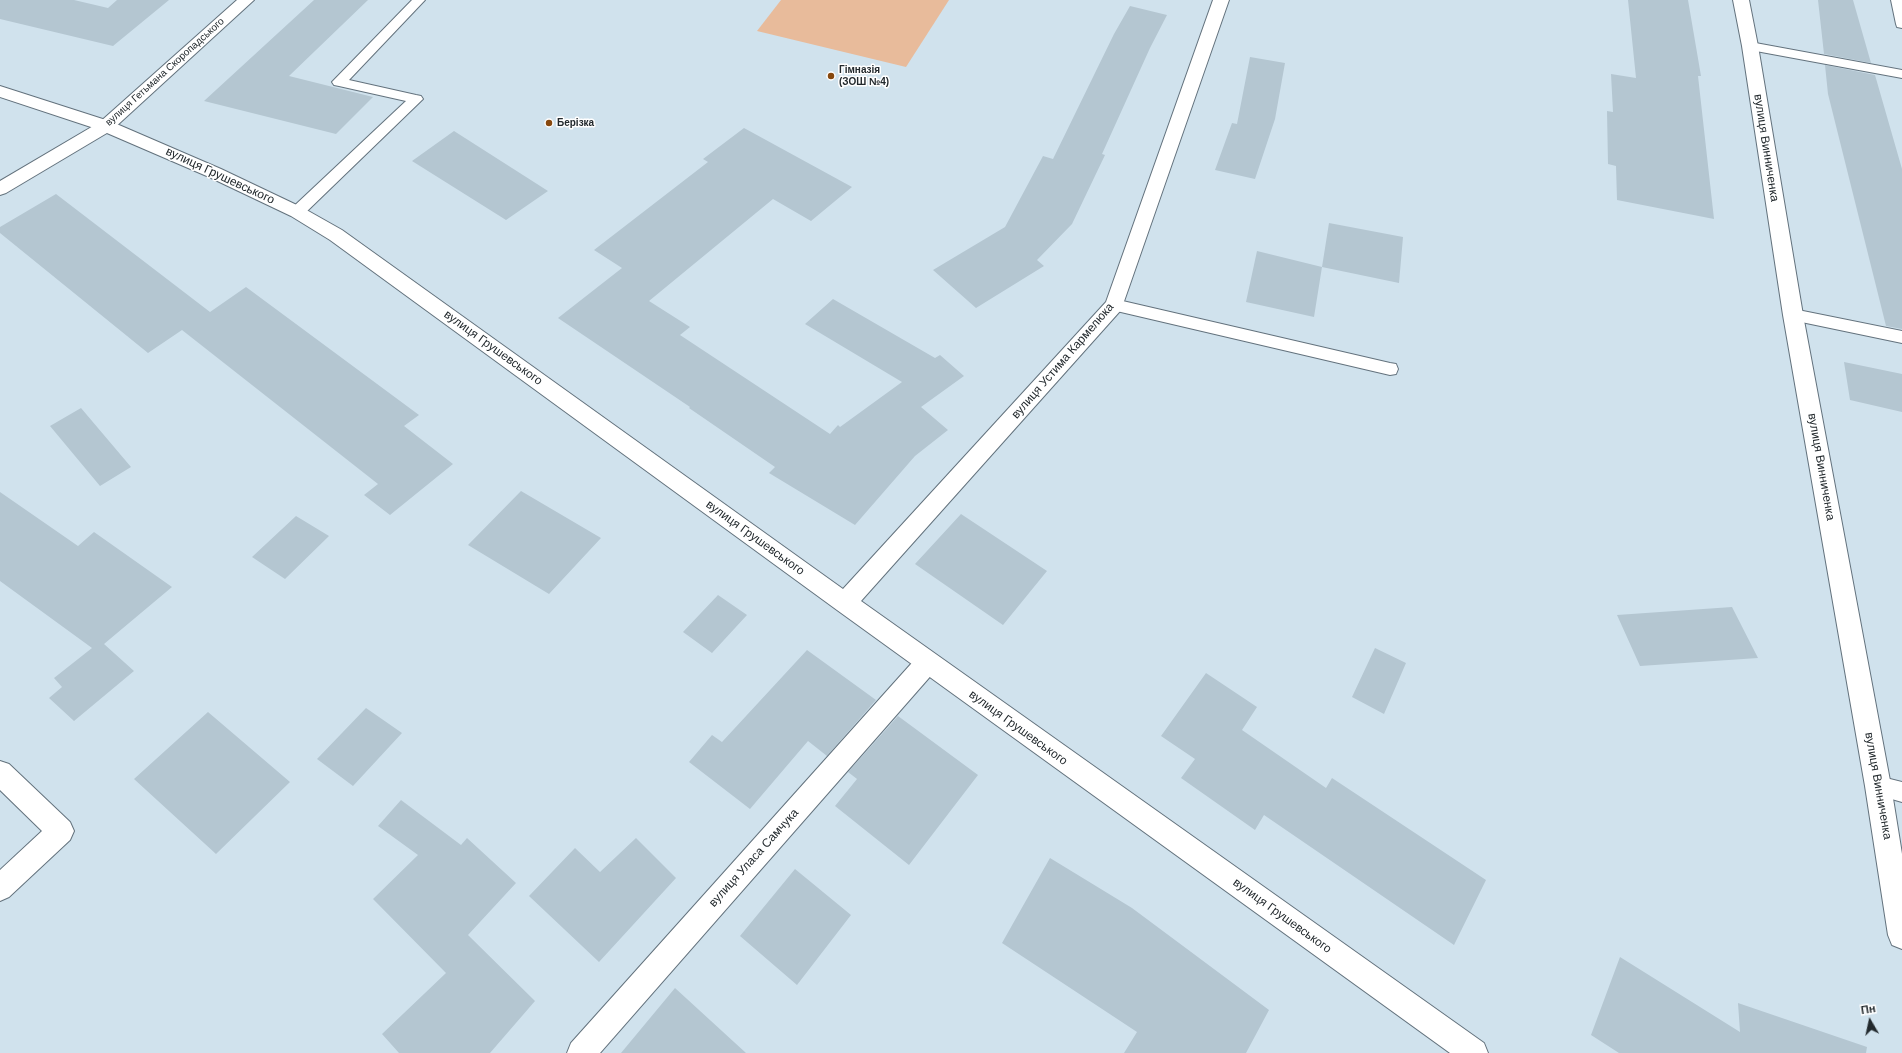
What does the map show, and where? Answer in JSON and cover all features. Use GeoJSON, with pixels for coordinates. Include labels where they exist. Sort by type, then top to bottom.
{"type":"FeatureCollection","features":[{"type":"Feature","properties":{"kind":"street","name":"вулиця Гетьмана Скоропадського"},"geometry":{"type":"LineString","coordinates":[[0,189],[106,126],[246,0]]}},
{"type":"Feature","properties":{"kind":"street","name":"вулиця Устима Кармелюка"},"geometry":{"type":"LineString","coordinates":[[845,603],[1114,305],[1222,0]]}},
{"type":"Feature","properties":{"kind":"street","name":"вулиця Винниченка"},"geometry":{"type":"LineString","coordinates":[[1741,0],[1750,46],[1793,315],[1878,786],[1902,935]]}},
{"type":"Feature","properties":{"kind":"street","name":"вулиця Грушевського"},"geometry":{"type":"LineString","coordinates":[[0,91],[106,126],[215,173],[297,212],[336,235],[568,401],[927,663],[1474,1053]]}},
{"type":"Feature","properties":{"kind":"street","name":"вулиця Уласа Самчука"},"geometry":{"type":"LineString","coordinates":[[581,1053],[927,663]]}},
{"type":"Feature","properties":{"kind":"street"},"geometry":{"type":"LineString","coordinates":[[0,773],[61,831],[0,888]]}},
{"type":"Feature","properties":{"kind":"lane"},"geometry":{"type":"LineString","coordinates":[[297,212],[416,99],[339,82],[419,0]]}},
{"type":"Feature","properties":{"kind":"lane"},"geometry":{"type":"LineString","coordinates":[[1897,0],[1902,24]]}},
{"type":"Feature","properties":{"kind":"lane"},"geometry":{"type":"LineString","coordinates":[[1750,46],[1902,74]]}},
{"type":"Feature","properties":{"kind":"lane"},"geometry":{"type":"LineString","coordinates":[[1114,305],[1390,369]]}},
{"type":"Feature","properties":{"kind":"lane"},"geometry":{"type":"LineString","coordinates":[[1793,315],[1902,337]]}},
{"type":"Feature","properties":{"kind":"lane"},"geometry":{"type":"LineString","coordinates":[[1878,786],[1902,792]]}},
{"type":"Feature","properties":{"kind":"shaded area"},"geometry":{"type":"Polygon","coordinates":[[[781,0],[949,0],[906,67],[757,31],[781,0]]]}},
{"type":"Feature","properties":{"kind":"building"},"geometry":{"type":"Polygon","coordinates":[[[0,0],[74,0],[108,8],[117,0],[169,0],[113,46],[0,19],[0,0]]]}},
{"type":"Feature","properties":{"kind":"building"},"geometry":{"type":"Polygon","coordinates":[[[314,0],[368,0],[289,76],[373,97],[336,134],[204,101],[314,0]]]}},
{"type":"Feature","properties":{"kind":"building"},"geometry":{"type":"Polygon","coordinates":[[[1628,0],[1688,0],[1701,76],[1698,76],[1714,219],[1617,200],[1616,166],[1608,164],[1607,111],[1613,112],[1611,74],[1636,78],[1628,0]]]}},
{"type":"Feature","properties":{"kind":"building"},"geometry":{"type":"Polygon","coordinates":[[[1818,0],[1853,0],[1871,63],[1824,54],[1818,0]]]}},
{"type":"Feature","properties":{"kind":"building"},"geometry":{"type":"Polygon","coordinates":[[[1130,6],[1167,15],[1150,48],[1102,154],[1105,155],[1072,224],[1037,260],[1044,266],[976,308],[933,270],[1005,227],[1043,156],[1053,159],[1114,34],[1130,6]]]}},
{"type":"Feature","properties":{"kind":"building"},"geometry":{"type":"Polygon","coordinates":[[[1250,57],[1285,63],[1275,119],[1255,179],[1215,170],[1232,123],[1237,124],[1250,57]]]}},
{"type":"Feature","properties":{"kind":"building"},"geometry":{"type":"Polygon","coordinates":[[[1825,65],[1875,75],[1902,169],[1902,329],[1886,326],[1828,94],[1825,65]]]}},
{"type":"Feature","properties":{"kind":"building"},"geometry":{"type":"Polygon","coordinates":[[[744,128],[852,187],[811,221],[773,199],[649,301],[690,327],[680,335],[830,434],[838,425],[840,427],[902,382],[805,324],[833,299],[935,358],[940,355],[964,376],[921,407],[948,430],[915,456],[855,525],[769,473],[775,467],[689,408],[690,407],[558,318],[622,268],[594,250],[708,162],[703,159],[744,128]]]}},
{"type":"Feature","properties":{"kind":"building"},"geometry":{"type":"Polygon","coordinates":[[[454,131],[548,191],[506,220],[412,161],[454,131]]]}},
{"type":"Feature","properties":{"kind":"building"},"geometry":{"type":"Polygon","coordinates":[[[56,194],[210,312],[246,287],[419,415],[404,426],[453,464],[390,515],[364,495],[378,484],[182,330],[148,353],[0,233],[0,227],[56,194]]]}},
{"type":"Feature","properties":{"kind":"building"},"geometry":{"type":"Polygon","coordinates":[[[1329,223],[1403,237],[1399,283],[1322,267],[1329,223]]]}},
{"type":"Feature","properties":{"kind":"building"},"geometry":{"type":"Polygon","coordinates":[[[1257,251],[1322,267],[1314,317],[1246,302],[1257,251]]]}},
{"type":"Feature","properties":{"kind":"building"},"geometry":{"type":"Polygon","coordinates":[[[1844,362],[1902,374],[1902,412],[1850,400],[1844,362]]]}},
{"type":"Feature","properties":{"kind":"building"},"geometry":{"type":"Polygon","coordinates":[[[81,408],[131,467],[100,486],[50,426],[81,408]]]}},
{"type":"Feature","properties":{"kind":"building"},"geometry":{"type":"Polygon","coordinates":[[[521,491],[601,538],[549,594],[468,545],[521,491]]]}},
{"type":"Feature","properties":{"kind":"building"},"geometry":{"type":"Polygon","coordinates":[[[0,492],[78,546],[94,532],[172,587],[104,644],[134,671],[74,721],[49,698],[62,687],[54,678],[92,648],[0,581],[0,492]]]}},
{"type":"Feature","properties":{"kind":"building"},"geometry":{"type":"Polygon","coordinates":[[[961,514],[1047,571],[1003,625],[915,564],[961,514]]]}},
{"type":"Feature","properties":{"kind":"building"},"geometry":{"type":"Polygon","coordinates":[[[296,516],[329,536],[285,579],[252,557],[296,516]]]}},
{"type":"Feature","properties":{"kind":"building"},"geometry":{"type":"Polygon","coordinates":[[[718,595],[747,615],[712,653],[683,632],[718,595]]]}},
{"type":"Feature","properties":{"kind":"building"},"geometry":{"type":"Polygon","coordinates":[[[1732,607],[1758,658],[1640,666],[1617,615],[1732,607]]]}},
{"type":"Feature","properties":{"kind":"building"},"geometry":{"type":"Polygon","coordinates":[[[1375,648],[1406,663],[1384,714],[1352,697],[1375,648]]]}},
{"type":"Feature","properties":{"kind":"building"},"geometry":{"type":"Polygon","coordinates":[[[807,650],[876,700],[827,756],[808,741],[750,809],[689,762],[712,735],[722,742],[807,650]]]}},
{"type":"Feature","properties":{"kind":"building"},"geometry":{"type":"Polygon","coordinates":[[[1206,673],[1257,707],[1242,730],[1326,788],[1332,778],[1486,880],[1454,945],[1264,815],[1255,830],[1181,778],[1195,759],[1161,736],[1206,673]]]}},
{"type":"Feature","properties":{"kind":"building"},"geometry":{"type":"Polygon","coordinates":[[[366,708],[402,733],[353,786],[317,759],[366,708]]]}},
{"type":"Feature","properties":{"kind":"building"},"geometry":{"type":"Polygon","coordinates":[[[208,712],[290,782],[216,854],[134,779],[208,712]]]}},
{"type":"Feature","properties":{"kind":"building"},"geometry":{"type":"Polygon","coordinates":[[[898,716],[978,775],[909,865],[835,806],[857,779],[848,772],[898,716]]]}},
{"type":"Feature","properties":{"kind":"building"},"geometry":{"type":"Polygon","coordinates":[[[401,800],[461,845],[467,838],[516,883],[468,935],[535,1001],[490,1053],[399,1053],[382,1034],[446,973],[373,899],[418,855],[378,826],[401,800]]]}},
{"type":"Feature","properties":{"kind":"building"},"geometry":{"type":"Polygon","coordinates":[[[636,838],[676,878],[599,962],[529,896],[575,848],[600,872],[636,838]]]}},
{"type":"Feature","properties":{"kind":"building"},"geometry":{"type":"Polygon","coordinates":[[[1050,858],[1132,908],[1269,1010],[1246,1053],[1124,1053],[1137,1032],[1002,943],[1050,858]]]}},
{"type":"Feature","properties":{"kind":"building"},"geometry":{"type":"Polygon","coordinates":[[[795,869],[851,915],[797,985],[740,936],[795,869]]]}},
{"type":"Feature","properties":{"kind":"building"},"geometry":{"type":"Polygon","coordinates":[[[1620,957],[1740,1032],[1738,1003],[1867,1047],[1866,1053],[1619,1053],[1591,1035],[1620,957]]]}},
{"type":"Feature","properties":{"kind":"building"},"geometry":{"type":"Polygon","coordinates":[[[675,988],[746,1053],[621,1053],[675,988]]]}},
{"type":"Feature","properties":{"kind":"place","name":"Гімназія (ЗОШ №4)"},"geometry":{"type":"Point","coordinates":[831,76]}},
{"type":"Feature","properties":{"kind":"place","name":"Берізка"},"geometry":{"type":"Point","coordinates":[549,123]}}]}
